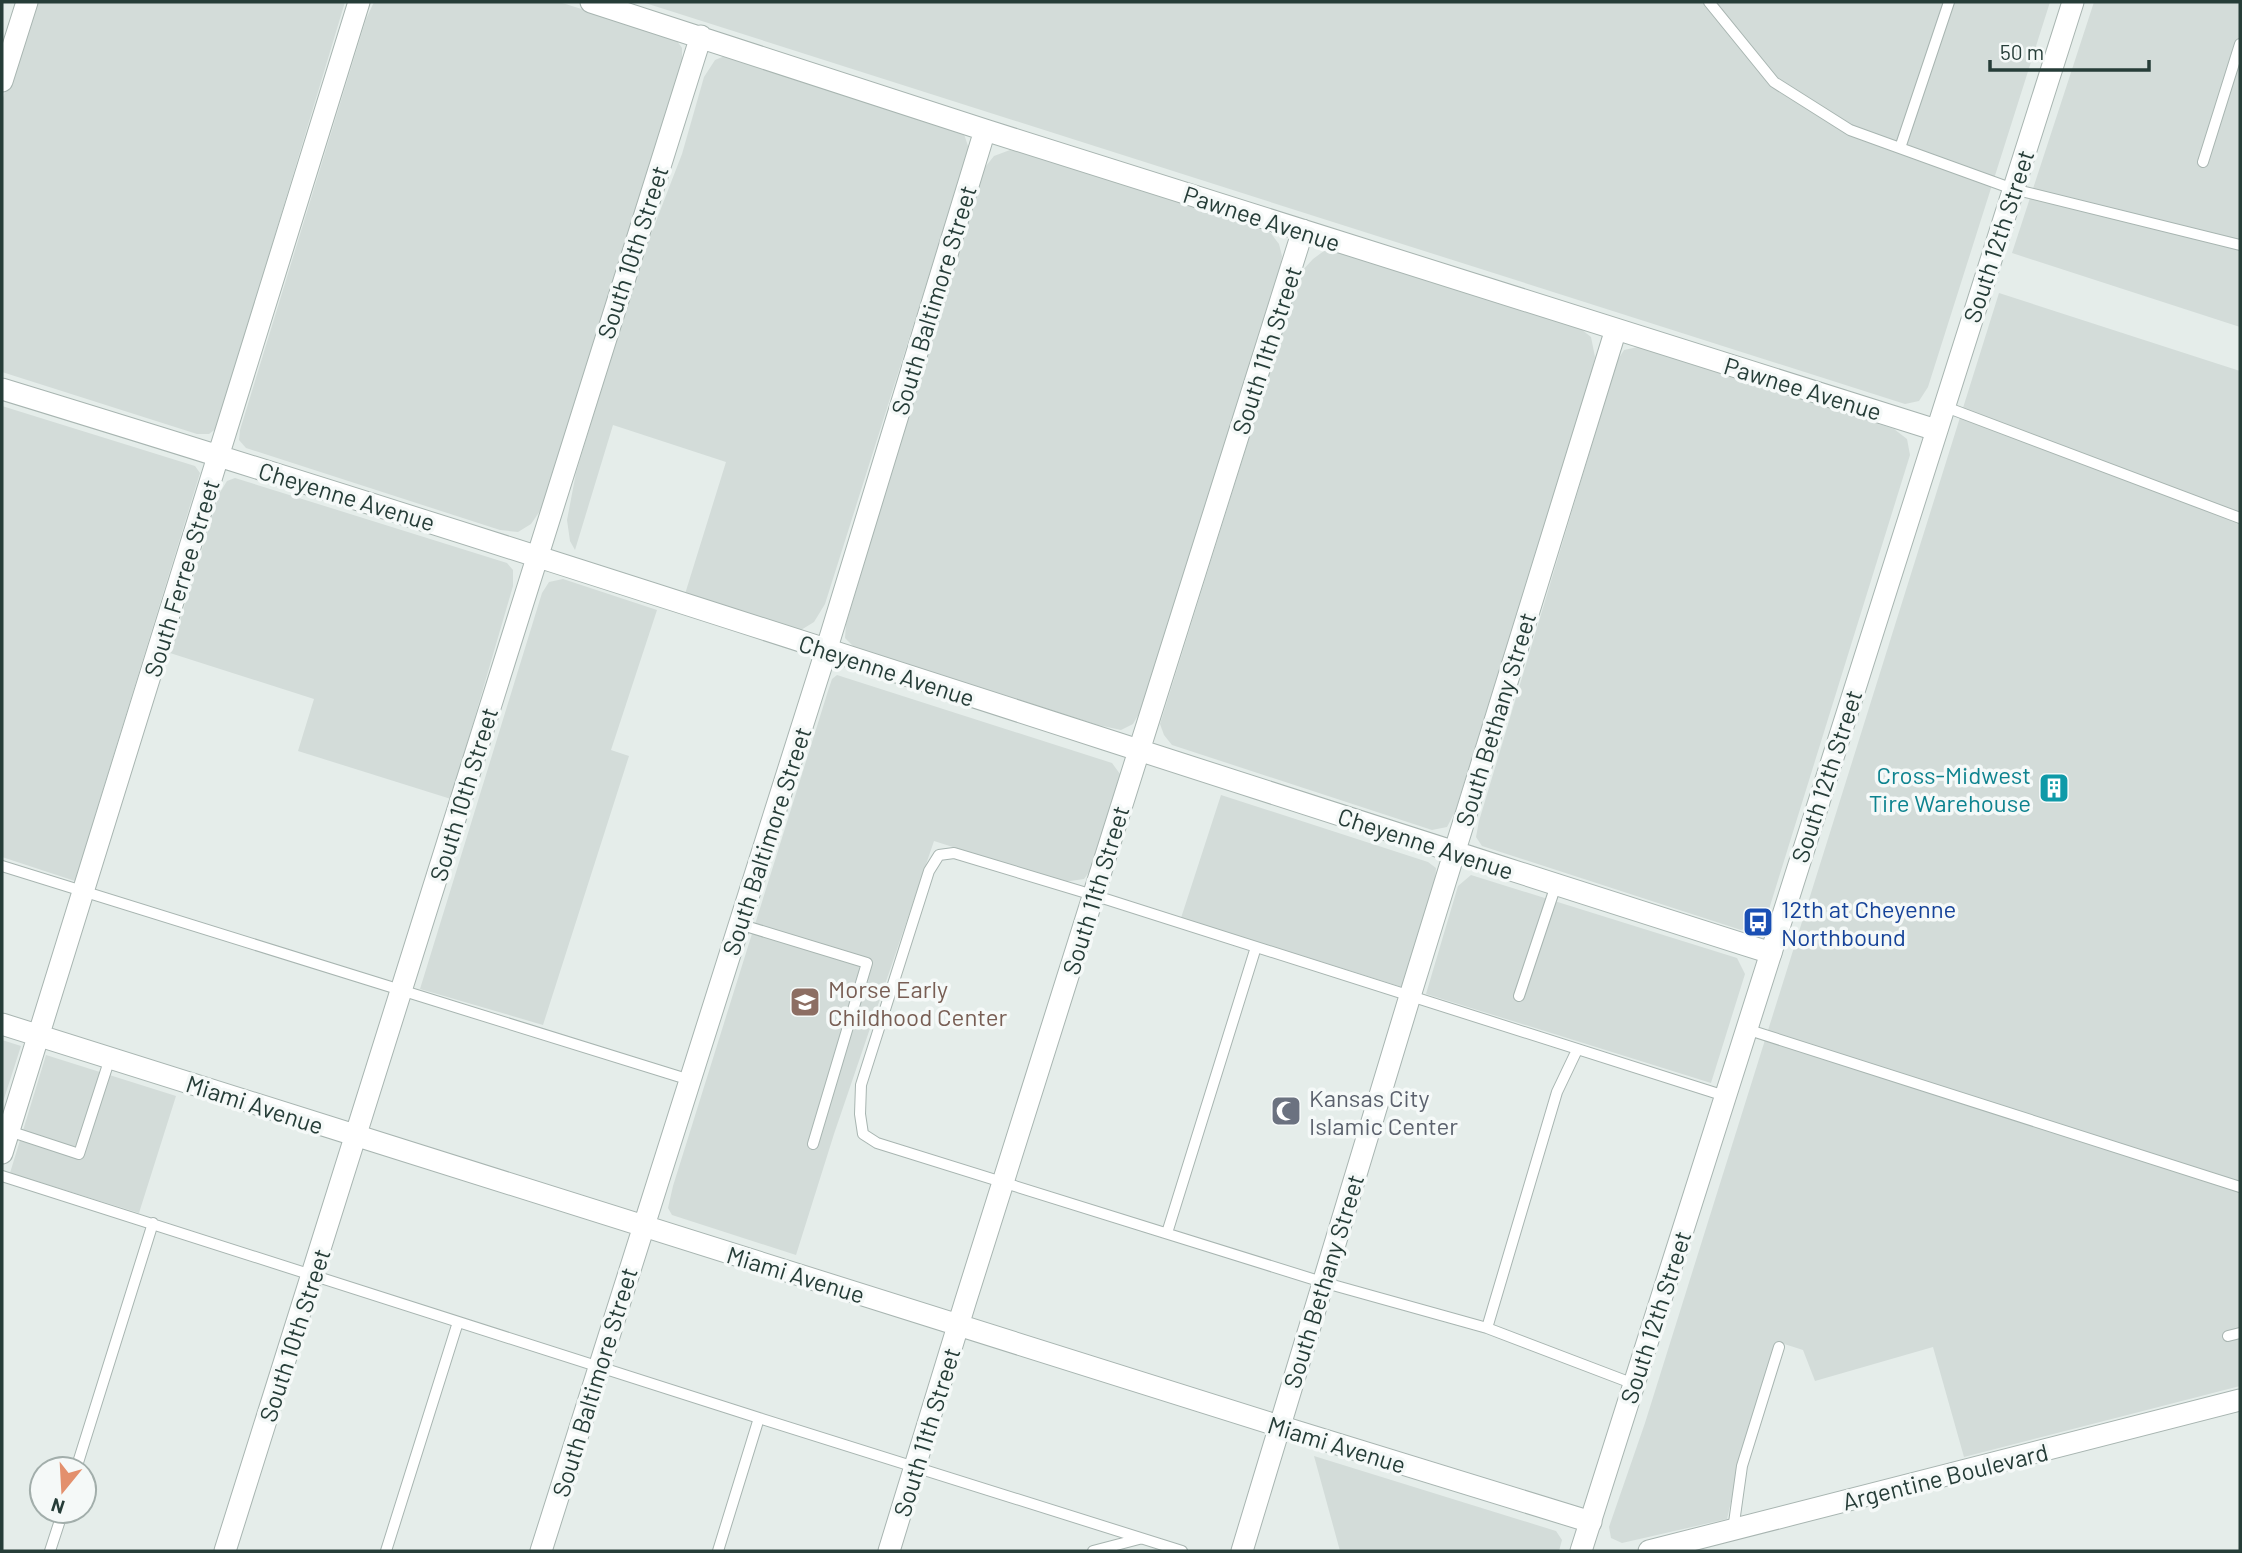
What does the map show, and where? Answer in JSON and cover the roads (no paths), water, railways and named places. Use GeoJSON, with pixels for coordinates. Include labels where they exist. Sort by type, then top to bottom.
{"type":"FeatureCollection","features":[{"type":"Feature","properties":{"kind":"street"},"geometry":{"type":"LineString","coordinates":[[2,81],[27,2]]}},
{"type":"Feature","properties":{"kind":"street","name":"South Ferree Street"},"geometry":{"type":"LineString","coordinates":[[2,1153],[359,2]]}},
{"type":"Feature","properties":{"kind":"street","name":"Pawnee Avenue"},"geometry":{"type":"LineString","coordinates":[[591,2],[985,130],[1936,430]]}},
{"type":"Feature","properties":{"kind":"street","name":"South 12th Street"},"geometry":{"type":"LineString","coordinates":[[1581,1551],[2073,2]]}},
{"type":"Feature","properties":{"kind":"street","name":"South 10th Street"},"geometry":{"type":"LineString","coordinates":[[225,1551],[358,1136],[536,555],[701,36]]}},
{"type":"Feature","properties":{"kind":"street","name":"South Baltimore Street"},"geometry":{"type":"LineString","coordinates":[[541,1551],[826,650],[985,130]]}},
{"type":"Feature","properties":{"kind":"street","name":"South 11th Street"},"geometry":{"type":"LineString","coordinates":[[890,1551],[958,1325],[1304,230]]}},
{"type":"Feature","properties":{"kind":"street","name":"South Bethany Street"},"geometry":{"type":"LineString","coordinates":[[1242,1551],[1322,1282],[1616,329]]}},
{"type":"Feature","properties":{"kind":"street","name":"Cheyenne Avenue"},"geometry":{"type":"LineString","coordinates":[[2,389],[536,555],[1771,953]]}},
{"type":"Feature","properties":{"kind":"street","name":"Miami Avenue"},"geometry":{"type":"LineString","coordinates":[[2,1024],[1591,1522]]}},
{"type":"Feature","properties":{"kind":"street","name":"Argentine Boulevard"},"geometry":{"type":"LineString","coordinates":[[1649,1551],[2240,1400]]}},
{"type":"Feature","properties":{"kind":"lane"},"geometry":{"type":"LineString","coordinates":[[1709,2],[1774,82],[1850,130],[2012,189],[2240,245]]}},
{"type":"Feature","properties":{"kind":"lane"},"geometry":{"type":"LineString","coordinates":[[1900,148],[1949,2]]}},
{"type":"Feature","properties":{"kind":"lane"},"geometry":{"type":"LineString","coordinates":[[2203,162],[2240,44]]}},
{"type":"Feature","properties":{"kind":"lane"},"geometry":{"type":"LineString","coordinates":[[1943,406],[2240,518]]}},
{"type":"Feature","properties":{"kind":"lane"},"geometry":{"type":"LineString","coordinates":[[1634,1384],[1487,1328],[1322,1282],[877,1143],[863,1134],[860,1114],[861,1085],[929,872],[939,855],[954,853],[1725,1096]]}},
{"type":"Feature","properties":{"kind":"lane"},"geometry":{"type":"LineString","coordinates":[[2,866],[690,1080]]}},
{"type":"Feature","properties":{"kind":"lane"},"geometry":{"type":"LineString","coordinates":[[1518,996],[1556,885]]}},
{"type":"Feature","properties":{"kind":"lane"},"geometry":{"type":"LineString","coordinates":[[739,924],[867,962],[813,1144]]}},
{"type":"Feature","properties":{"kind":"lane"},"geometry":{"type":"LineString","coordinates":[[1167,1233],[1256,947]]}},
{"type":"Feature","properties":{"kind":"lane"},"geometry":{"type":"LineString","coordinates":[[1746,1029],[2240,1187]]}},
{"type":"Feature","properties":{"kind":"lane"},"geometry":{"type":"LineString","coordinates":[[1487,1328],[1557,1093],[1577,1050]]}},
{"type":"Feature","properties":{"kind":"lane"},"geometry":{"type":"LineString","coordinates":[[9,1130],[79,1154],[110,1058]]}},
{"type":"Feature","properties":{"kind":"lane"},"geometry":{"type":"LineString","coordinates":[[2,1176],[1182,1551]]}},
{"type":"Feature","properties":{"kind":"lane"},"geometry":{"type":"LineString","coordinates":[[80,1455],[153,1223]]}},
{"type":"Feature","properties":{"kind":"lane"},"geometry":{"type":"LineString","coordinates":[[386,1551],[458,1322]]}},
{"type":"Feature","properties":{"kind":"lane"},"geometry":{"type":"LineString","coordinates":[[2228,1336],[2240,1333]]}},
{"type":"Feature","properties":{"kind":"lane"},"geometry":{"type":"LineString","coordinates":[[1732,1530],[1742,1466],[1779,1347]]}},
{"type":"Feature","properties":{"kind":"lane"},"geometry":{"type":"LineString","coordinates":[[718,1551],[758,1418]]}},
{"type":"Feature","properties":{"kind":"lane"},"geometry":{"type":"LineString","coordinates":[[50,1551],[58,1525]]}},
{"type":"Feature","properties":{"kind":"lane"},"geometry":{"type":"LineString","coordinates":[[1093,1551],[1139,1539]]}},
{"type":"Feature","properties":{"kind":"place","name":"Cross-Midwest Tire Warehouse"},"geometry":{"type":"Point","coordinates":[2054,788]}},
{"type":"Feature","properties":{"kind":"place","name":"12th at Cheyenne Northbound"},"geometry":{"type":"Point","coordinates":[1758,922]}},
{"type":"Feature","properties":{"kind":"place","name":"Morse Early Childhood Center"},"geometry":{"type":"Point","coordinates":[805,1002]}},
{"type":"Feature","properties":{"kind":"place","name":"Kansas City Islamic Center"},"geometry":{"type":"Point","coordinates":[1286,1111]}}]}
